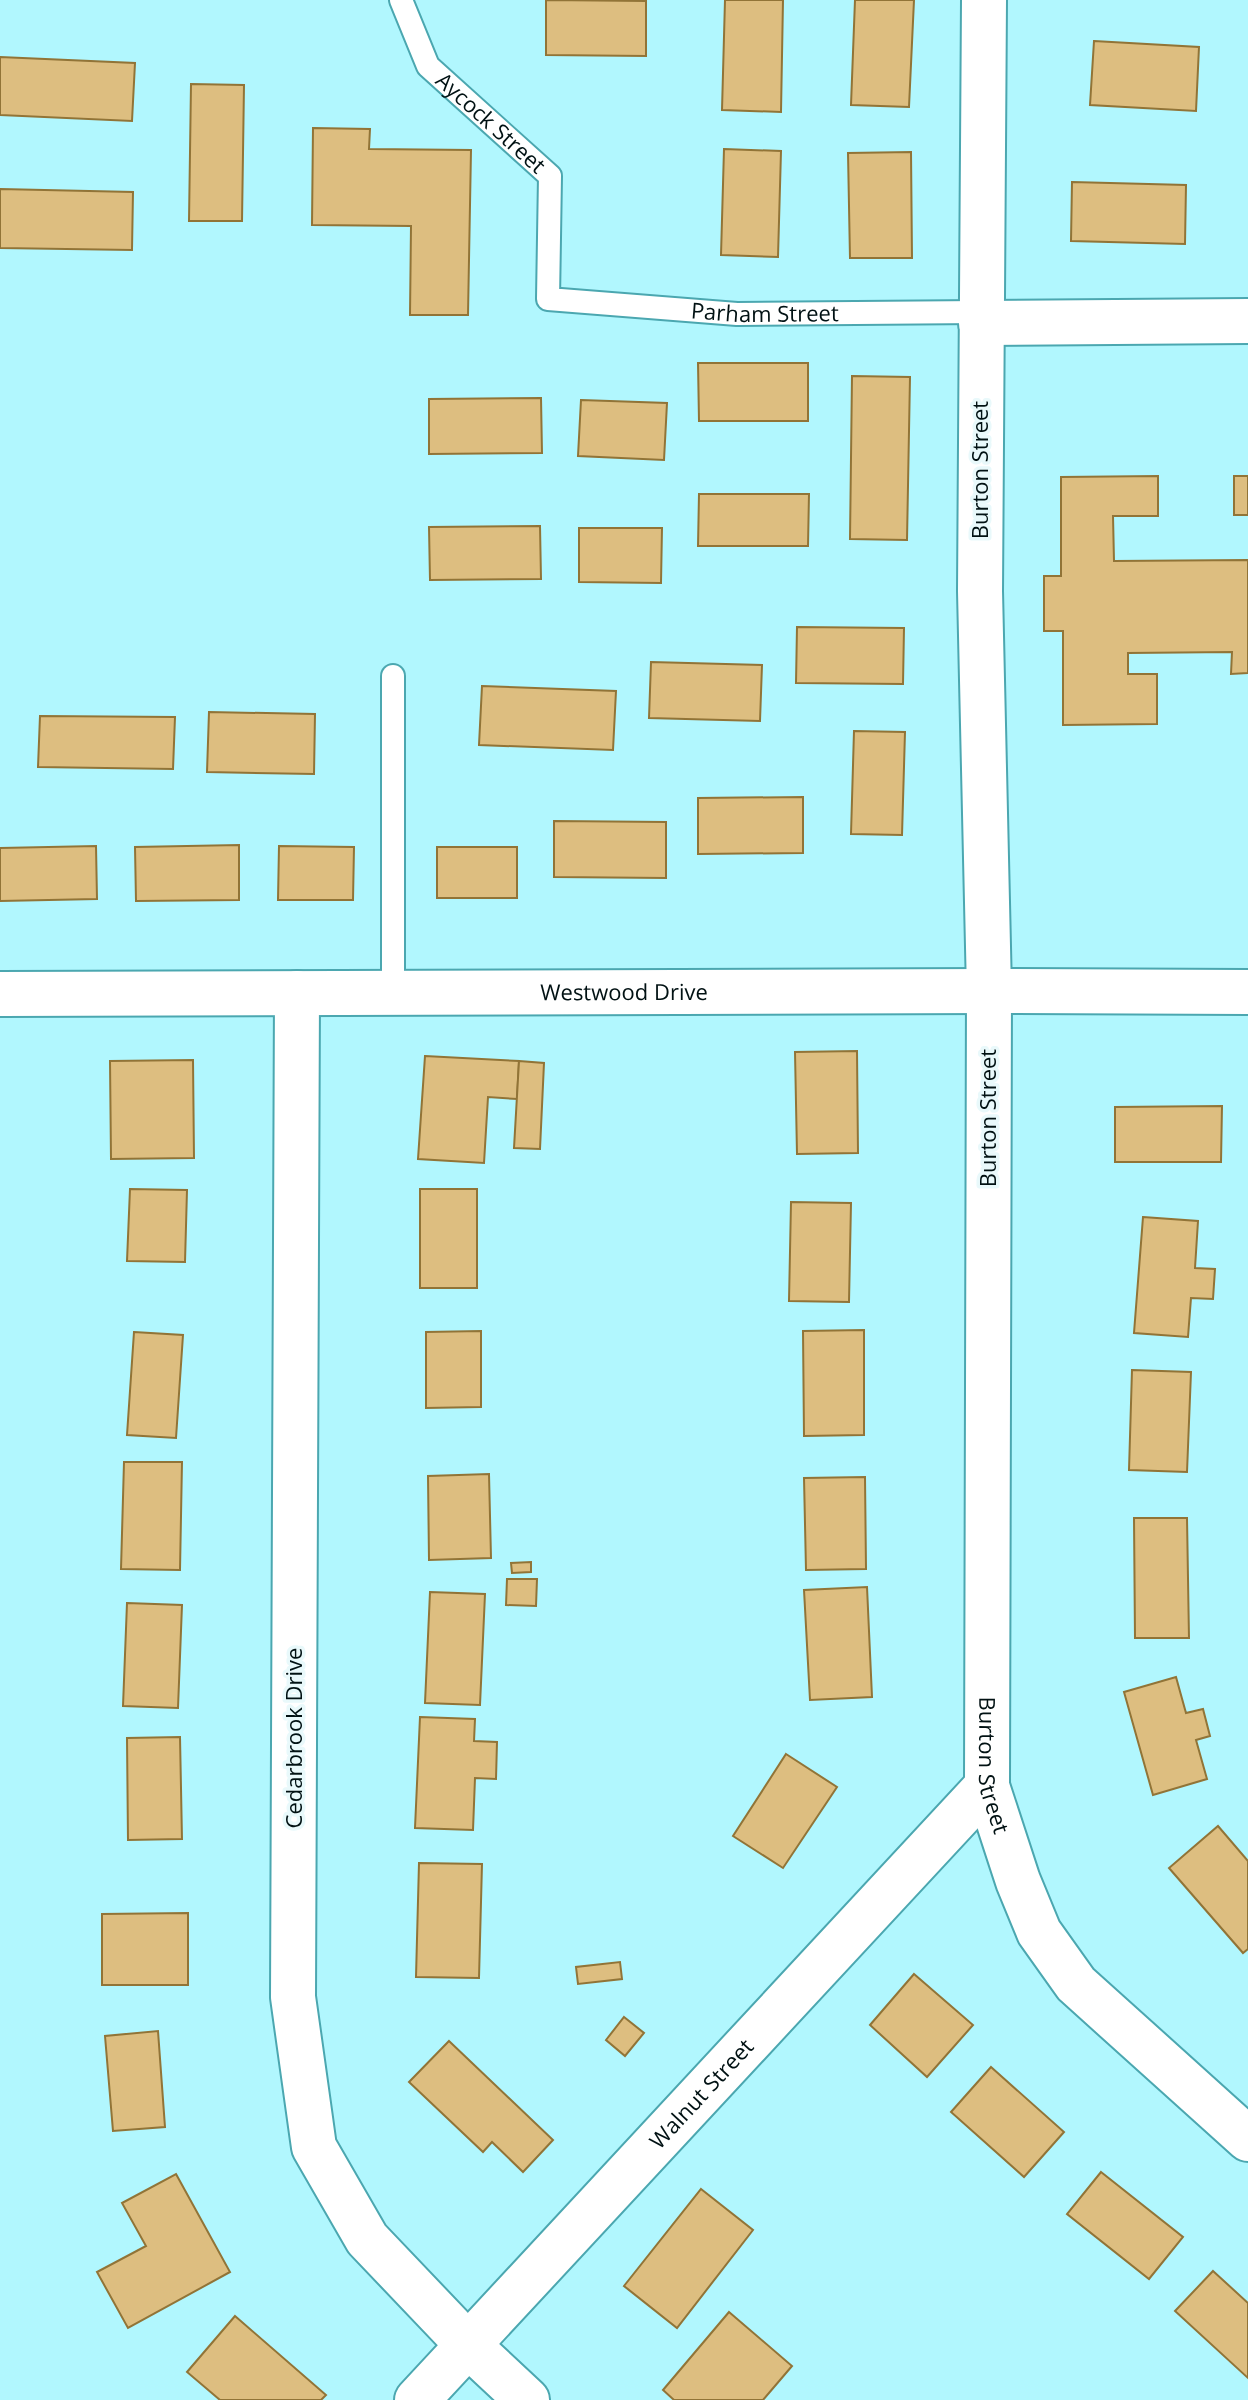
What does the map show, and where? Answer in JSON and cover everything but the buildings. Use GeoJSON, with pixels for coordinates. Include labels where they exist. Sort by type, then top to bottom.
{"type":"FeatureCollection","features":[{"type":"Feature","properties":{"kind":"street","name":"Burton Street"},"geometry":{"type":"LineString","coordinates":[[984,0],[980,591],[989,991],[987,1786],[1018,1881],[1039,1932],[1076,1984],[1248,2139]]}},
{"type":"Feature","properties":{"kind":"street","name":"Parham Street"},"geometry":{"type":"LineString","coordinates":[[981,317],[1248,321]]}},
{"type":"Feature","properties":{"kind":"street","name":"Westwood Drive"},"geometry":{"type":"LineString","coordinates":[[0,994],[1248,992]]}},
{"type":"Feature","properties":{"kind":"street","name":"Cedarbrook Drive"},"geometry":{"type":"LineString","coordinates":[[297,993],[293,1997],[314,2147],[367,2239],[468,2345],[527,2400]]}},
{"type":"Feature","properties":{"kind":"street","name":"Walnut Street"},"geometry":{"type":"LineString","coordinates":[[417,2400],[987,1786]]}},
{"type":"Feature","properties":{"kind":"lane","name":"Aycock Street"},"geometry":{"type":"LineString","coordinates":[[401,0],[428,66],[550,176],[548,299]]}},
{"type":"Feature","properties":{"kind":"lane","name":"Parham Street"},"geometry":{"type":"LineString","coordinates":[[548,299],[737,314],[981,317]]}},
{"type":"Feature","properties":{"kind":"lane"},"geometry":{"type":"LineString","coordinates":[[393,676],[393,994]]}}]}
